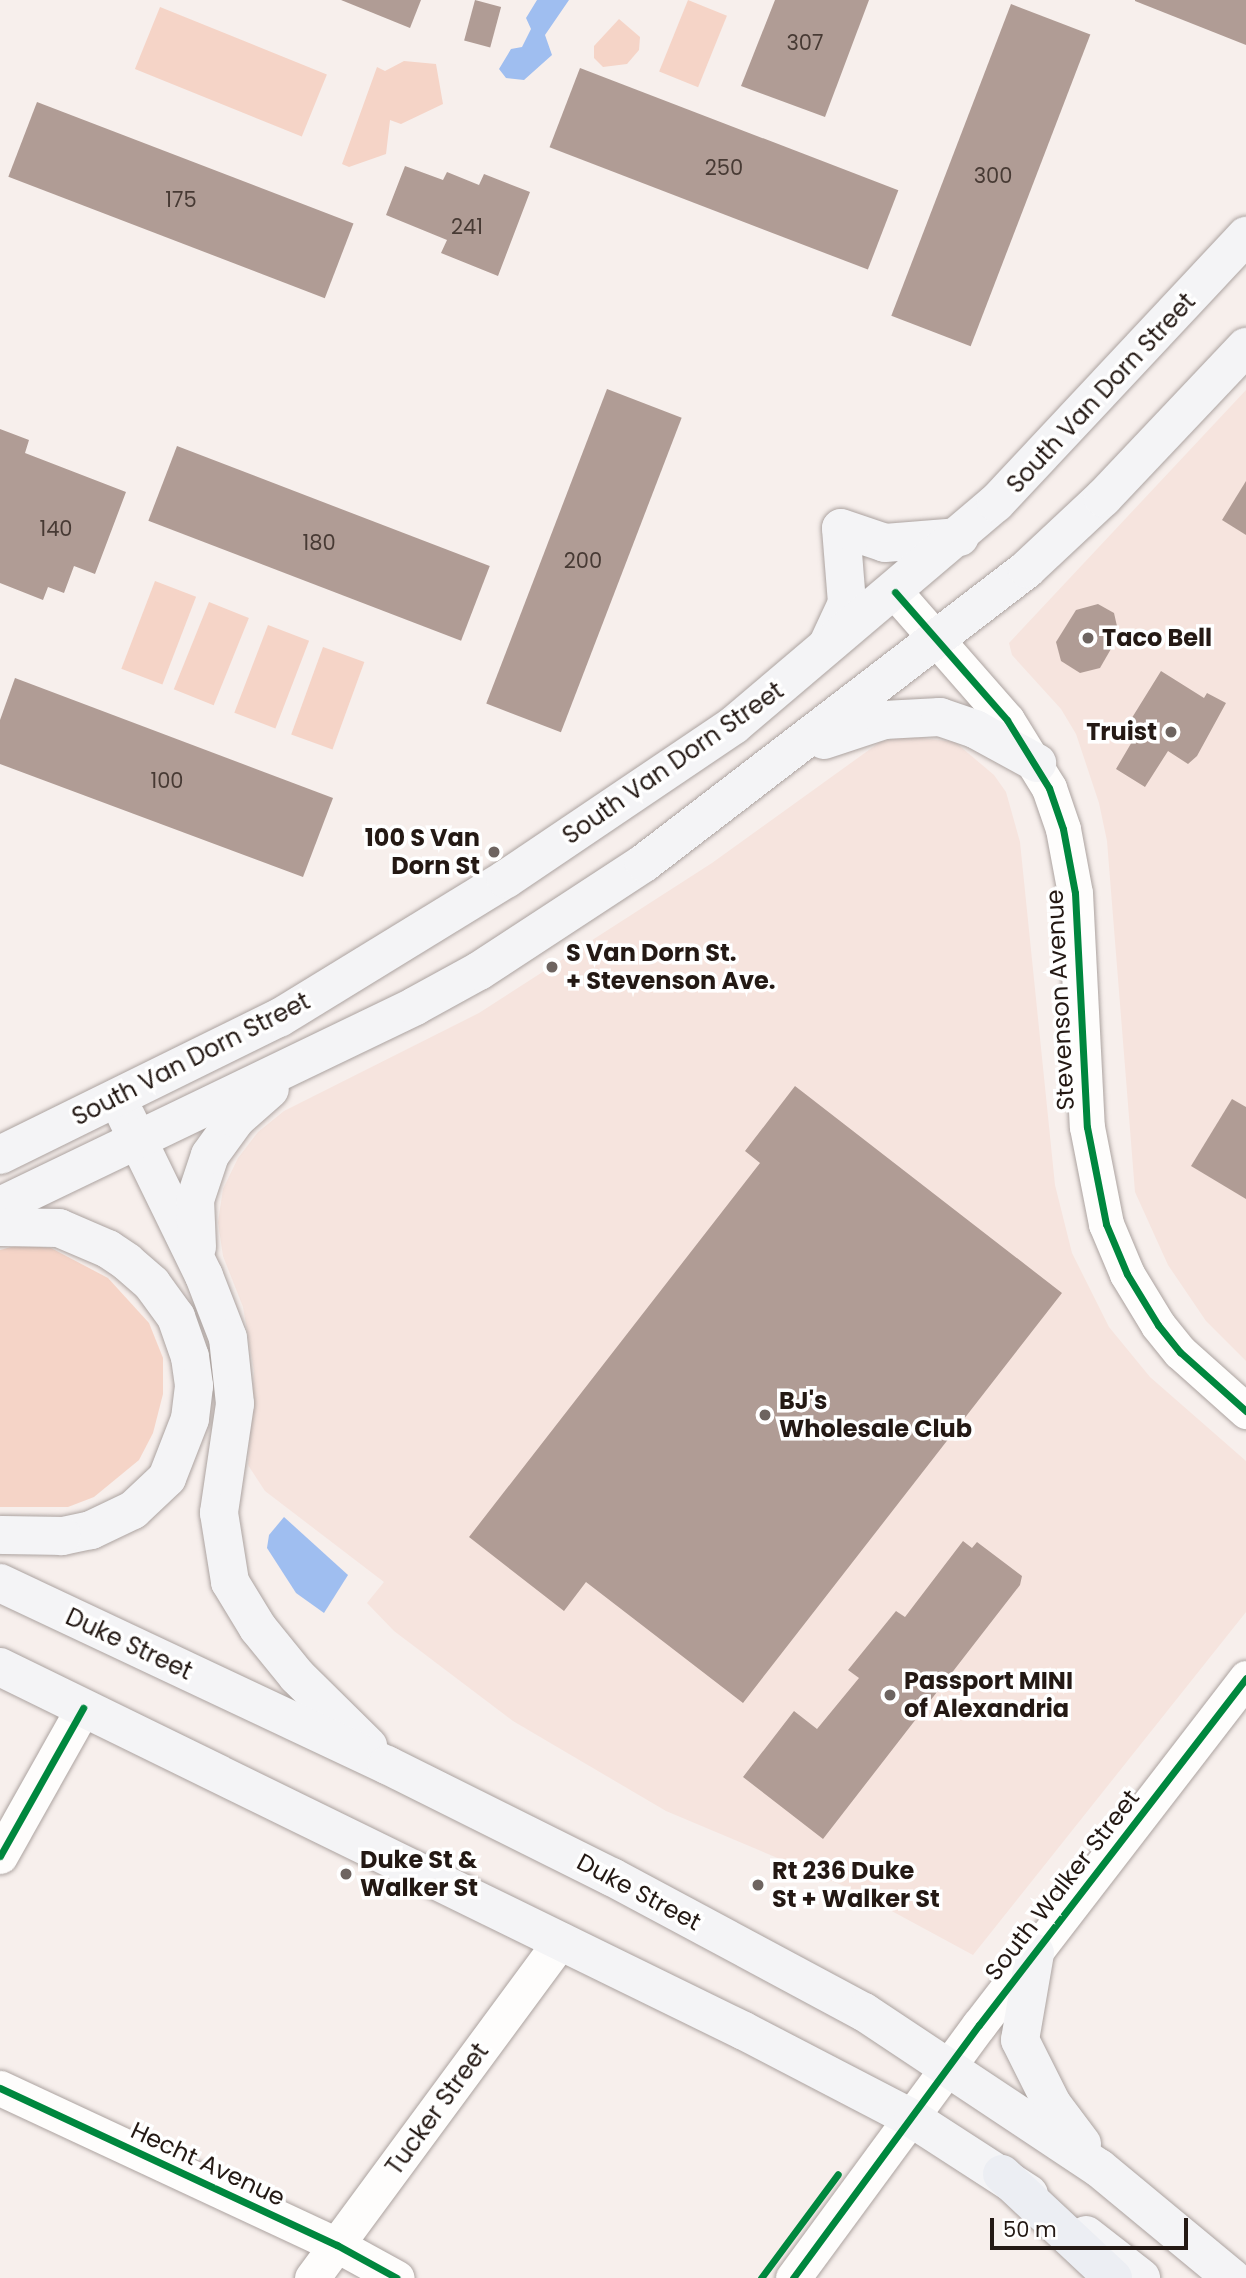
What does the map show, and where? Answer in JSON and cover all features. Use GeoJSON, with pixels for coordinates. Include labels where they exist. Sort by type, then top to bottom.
{"type":"FeatureCollection","features":[{"type":"Feature","properties":{"kind":"highway"},"geometry":{"type":"LineString","coordinates":[[1002,2174],[1112,2278]]}},
{"type":"Feature","properties":{"kind":"main road","name":"South Van Dorn Street"},"geometry":{"type":"LineString","coordinates":[[0,1154],[279,1018],[506,879],[734,725],[960,537],[1083,415],[1246,236]]}},
{"type":"Feature","properties":{"kind":"main road","name":"South Van Dorn Street"},"geometry":{"type":"LineString","coordinates":[[0,1206],[303,1060],[479,971],[645,863],[799,748],[1027,569],[1103,498],[1246,348]]}},
{"type":"Feature","properties":{"kind":"main road"},"geometry":{"type":"LineString","coordinates":[[822,654],[848,603],[841,528],[885,542],[960,537]]}},
{"type":"Feature","properties":{"kind":"main road"},"geometry":{"type":"LineString","coordinates":[[799,748],[884,720],[925,716],[975,729],[1037,763]]}},
{"type":"Feature","properties":{"kind":"main road"},"geometry":{"type":"LineString","coordinates":[[204,1276],[195,1237],[195,1200],[210,1155],[236,1119],[303,1060]]}},
{"type":"Feature","properties":{"kind":"main road"},"geometry":{"type":"LineString","coordinates":[[117,1097],[204,1276],[228,1338],[234,1369],[235,1404],[219,1513],[230,1582],[258,1628],[297,1676],[387,1765]]}},
{"type":"Feature","properties":{"kind":"main road"},"geometry":{"type":"LineString","coordinates":[[77,1117],[97,1158]]}},
{"type":"Feature","properties":{"kind":"main road"},"geometry":{"type":"LineString","coordinates":[[0,1227],[59,1228],[81,1235],[127,1262],[152,1284],[176,1317],[190,1357],[194,1386],[190,1419],[167,1478],[132,1510],[91,1530],[62,1536],[0,1535]]}},
{"type":"Feature","properties":{"kind":"main road","name":"Duke Street"},"geometry":{"type":"LineString","coordinates":[[0,1583],[387,1765],[794,1974],[949,2066],[1100,2168],[1232,2278]]}},
{"type":"Feature","properties":{"kind":"main road"},"geometry":{"type":"LineString","coordinates":[[0,1667],[561,1940],[913,2119],[1002,2174],[1141,2278]]}},
{"type":"Feature","properties":{"kind":"main road"},"geometry":{"type":"LineString","coordinates":[[1035,1953],[1020,2040],[1052,2104],[1100,2168]]}},
{"type":"Feature","properties":{"kind":"street","name":"Stevenson Avenue"},"geometry":{"type":"LineString","coordinates":[[895,592],[1007,720],[1037,763],[1063,829],[1075,893],[1087,1127],[1106,1224],[1127,1274],[1158,1325],[1180,1352],[1246,1411]]}},
{"type":"Feature","properties":{"kind":"street","name":"South Walker Street"},"geometry":{"type":"LineString","coordinates":[[793,2278],[913,2119],[949,2066],[1246,1678]]}},
{"type":"Feature","properties":{"kind":"street"},"geometry":{"type":"LineString","coordinates":[[0,1856],[83,1708]]}},
{"type":"Feature","properties":{"kind":"street","name":"Tucker Street"},"geometry":{"type":"LineString","coordinates":[[312,2278],[561,1940]]}},
{"type":"Feature","properties":{"kind":"street","name":"Hecht Avenue"},"geometry":{"type":"LineString","coordinates":[[0,2088],[337,2245],[397,2278]]}},
{"type":"Feature","properties":{"kind":"shaded area"},"geometry":{"type":"Polygon","coordinates":[[[688,0],[727,16],[698,87],[659,71],[688,0]]]}},
{"type":"Feature","properties":{"kind":"shaded area"},"geometry":{"type":"Polygon","coordinates":[[[160,7],[327,74],[302,137],[135,69],[160,7]]]}},
{"type":"Feature","properties":{"kind":"shaded area"},"geometry":{"type":"Polygon","coordinates":[[[619,19],[640,37],[639,50],[627,64],[603,67],[594,58],[594,46],[619,19]]]}},
{"type":"Feature","properties":{"kind":"shaded area"},"geometry":{"type":"Polygon","coordinates":[[[404,61],[436,64],[443,104],[401,124],[390,120],[386,154],[349,167],[342,164],[377,67],[385,71],[404,61]]]}},
{"type":"Feature","properties":{"kind":"shaded area"},"geometry":{"type":"Polygon","coordinates":[[[1246,390],[1246,1361],[1206,1321],[1168,1265],[1135,1192],[1107,841],[1099,803],[1076,734],[1061,709],[1012,655],[1009,643],[1246,390]]]}},
{"type":"Feature","properties":{"kind":"shaded area"},"geometry":{"type":"Polygon","coordinates":[[[155,581],[196,597],[162,685],[121,669],[155,581]]]}},
{"type":"Feature","properties":{"kind":"shaded area"},"geometry":{"type":"Polygon","coordinates":[[[209,602],[249,618],[214,705],[174,689],[209,602]]]}},
{"type":"Feature","properties":{"kind":"shaded area"},"geometry":{"type":"Polygon","coordinates":[[[268,625],[309,641],[275,729],[234,713],[268,625]]]}},
{"type":"Feature","properties":{"kind":"shaded area"},"geometry":{"type":"Polygon","coordinates":[[[323,647],[364,662],[333,749],[291,734],[323,647]]]}},
{"type":"Feature","properties":{"kind":"shaded area"},"geometry":{"type":"Polygon","coordinates":[[[904,736],[955,742],[994,775],[1006,792],[1020,842],[1055,1185],[1072,1253],[1109,1327],[1150,1377],[1246,1461],[1246,1612],[973,1955],[851,1889],[666,1811],[513,1721],[394,1631],[367,1603],[384,1582],[265,1491],[248,1465],[254,1371],[243,1307],[223,1256],[218,1222],[223,1189],[238,1158],[258,1132],[284,1111],[479,1013],[712,863],[880,742],[904,736]]]}},
{"type":"Feature","properties":{"kind":"shaded area"},"geometry":{"type":"Polygon","coordinates":[[[19,1245],[51,1248],[108,1278],[149,1323],[163,1358],[163,1394],[153,1433],[139,1460],[94,1497],[68,1507],[0,1507],[0,1250],[19,1245]]]}},
{"type":"Feature","properties":{"kind":"water"},"geometry":{"type":"Polygon","coordinates":[[[537,0],[569,0],[545,35],[552,55],[524,80],[506,78],[499,69],[511,49],[522,47],[531,29],[526,18],[537,0]]]}},
{"type":"Feature","properties":{"kind":"water"},"geometry":{"type":"Polygon","coordinates":[[[284,1517],[348,1575],[324,1613],[296,1593],[267,1548],[269,1535],[284,1517]]]}},
{"type":"Feature","properties":{"kind":"building"},"geometry":{"type":"Polygon","coordinates":[[[341,0],[421,0],[410,28],[341,0]]]}},
{"type":"Feature","properties":{"kind":"building"},"geometry":{"type":"Polygon","coordinates":[[[475,0],[501,7],[490,48],[464,41],[475,0]]]}},
{"type":"Feature","properties":{"kind":"building"},"geometry":{"type":"Polygon","coordinates":[[[775,0],[869,0],[825,117],[741,86],[775,0]]]}},
{"type":"Feature","properties":{"kind":"building"},"geometry":{"type":"Polygon","coordinates":[[[1135,0],[1246,0],[1246,45],[1135,1],[1135,0]]]}},
{"type":"Feature","properties":{"kind":"building"},"geometry":{"type":"Polygon","coordinates":[[[1011,4],[1090,34],[971,346],[891,316],[1011,4]]]}},
{"type":"Feature","properties":{"kind":"building"},"geometry":{"type":"Polygon","coordinates":[[[580,68],[898,190],[868,270],[550,147],[580,68]]]}},
{"type":"Feature","properties":{"kind":"building"},"geometry":{"type":"Polygon","coordinates":[[[37,102],[353,223],[325,298],[8,177],[37,102]]]}},
{"type":"Feature","properties":{"kind":"building"},"geometry":{"type":"Polygon","coordinates":[[[405,166],[443,180],[447,172],[479,185],[484,174],[530,192],[498,276],[441,253],[447,240],[386,215],[405,166]]]}},
{"type":"Feature","properties":{"kind":"building"},"geometry":{"type":"Polygon","coordinates":[[[607,389],[682,418],[561,732],[486,704],[607,389]]]}},
{"type":"Feature","properties":{"kind":"building"},"geometry":{"type":"Polygon","coordinates":[[[0,429],[29,440],[25,453],[126,492],[95,574],[74,566],[64,593],[48,587],[43,600],[0,583],[0,429]]]}},
{"type":"Feature","properties":{"kind":"building"},"geometry":{"type":"Polygon","coordinates":[[[177,446],[490,566],[461,641],[148,521],[177,446]]]}},
{"type":"Feature","properties":{"kind":"building"},"geometry":{"type":"Polygon","coordinates":[[[1246,481],[1246,535],[1222,520],[1246,481]]]}},
{"type":"Feature","properties":{"kind":"building","name":"Taco Bell"},"geometry":{"type":"Polygon","coordinates":[[[1098,604],[1114,613],[1119,635],[1100,668],[1080,673],[1061,661],[1056,642],[1076,610],[1098,604]]]}},
{"type":"Feature","properties":{"kind":"building","name":"Truist"},"geometry":{"type":"Polygon","coordinates":[[[1161,671],[1204,698],[1207,693],[1226,703],[1197,756],[1188,764],[1168,751],[1145,787],[1116,769],[1136,735],[1125,729],[1161,671]]]}},
{"type":"Feature","properties":{"kind":"building"},"geometry":{"type":"Polygon","coordinates":[[[15,678],[333,798],[303,877],[0,764],[0,720],[15,678]]]}},
{"type":"Feature","properties":{"kind":"building","name":"BJ's Wholesale Club"},"geometry":{"type":"Polygon","coordinates":[[[795,1086],[1062,1293],[743,1703],[586,1582],[564,1611],[469,1537],[760,1163],[745,1151],[795,1086]]]}},
{"type":"Feature","properties":{"kind":"building"},"geometry":{"type":"Polygon","coordinates":[[[1232,1099],[1246,1107],[1246,1199],[1191,1166],[1232,1099]]]}},
{"type":"Feature","properties":{"kind":"building","name":"Passport MINI of Alexandria"},"geometry":{"type":"Polygon","coordinates":[[[963,1541],[972,1548],[977,1542],[1022,1576],[1020,1585],[823,1839],[743,1777],[794,1711],[817,1729],[859,1678],[848,1670],[896,1611],[905,1617],[963,1541]]]}},
{"type":"Feature","properties":{"kind":"cycle path"},"geometry":{"type":"LineString","coordinates":[[895,592],[1007,720],[1049,788],[1063,829],[1075,893],[1087,1127],[1106,1224],[1127,1274],[1158,1325],[1180,1352],[1246,1411]]}},
{"type":"Feature","properties":{"kind":"cycle path"},"geometry":{"type":"LineString","coordinates":[[793,2278],[979,2025],[1246,1678]]}},
{"type":"Feature","properties":{"kind":"cycle path"},"geometry":{"type":"LineString","coordinates":[[0,1856],[83,1708]]}},
{"type":"Feature","properties":{"kind":"cycle path"},"geometry":{"type":"LineString","coordinates":[[0,2088],[337,2245],[397,2278]]}},
{"type":"Feature","properties":{"kind":"cycle path"},"geometry":{"type":"LineString","coordinates":[[761,2278],[838,2174]]}},
{"type":"Feature","properties":{"kind":"place","name":"Taco Bell"},"geometry":{"type":"Point","coordinates":[1088,638]}},
{"type":"Feature","properties":{"kind":"place","name":"Truist"},"geometry":{"type":"Point","coordinates":[1171,732]}},
{"type":"Feature","properties":{"kind":"place","name":"100 S Van Dorn St"},"geometry":{"type":"Point","coordinates":[494,852]}},
{"type":"Feature","properties":{"kind":"place","name":"S Van Dorn St. + Stevenson Ave."},"geometry":{"type":"Point","coordinates":[552,967]}},
{"type":"Feature","properties":{"kind":"place","name":"BJ's Wholesale Club"},"geometry":{"type":"Point","coordinates":[765,1415]}},
{"type":"Feature","properties":{"kind":"place","name":"Passport MINI of Alexandria"},"geometry":{"type":"Point","coordinates":[890,1695]}},
{"type":"Feature","properties":{"kind":"place","name":"Duke St & Walker St"},"geometry":{"type":"Point","coordinates":[346,1874]}},
{"type":"Feature","properties":{"kind":"place","name":"Rt 236 Duke St + Walker St"},"geometry":{"type":"Point","coordinates":[758,1885]}}]}
